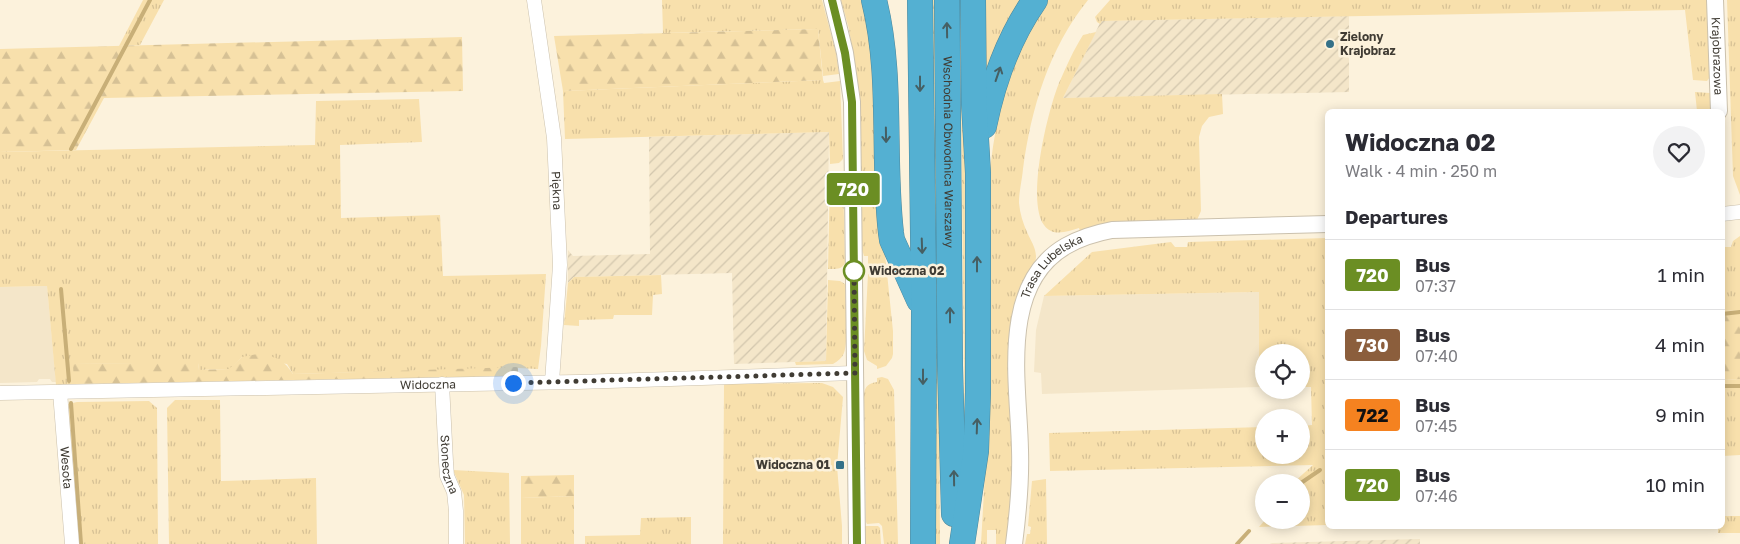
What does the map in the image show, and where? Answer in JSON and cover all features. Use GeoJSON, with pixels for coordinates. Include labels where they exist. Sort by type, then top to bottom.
{"type":"FeatureCollection","features":[{"type":"Feature","properties":{"kind":"highway"},"geometry":{"type":"LineString","coordinates":[[874,0],[883,56],[886,177],[890,233],[924,311]]}},
{"type":"Feature","properties":{"kind":"highway"},"geometry":{"type":"LineString","coordinates":[[920,0],[924,311],[924,544]]}},
{"type":"Feature","properties":{"kind":"highway","name":"Wschodnia Obwodnica Warszawy"},"geometry":{"type":"LineString","coordinates":[[947,0],[950,365],[955,544]]}},
{"type":"Feature","properties":{"kind":"highway"},"geometry":{"type":"LineString","coordinates":[[962,544],[976,451],[978,392],[978,173],[974,104],[974,0]]}},
{"type":"Feature","properties":{"kind":"highway"},"geometry":{"type":"LineString","coordinates":[[978,173],[989,104],[1000,69],[1014,38],[1035,0]]}},
{"type":"Feature","properties":{"kind":"street","name":"Piękna"},"geometry":{"type":"LineString","coordinates":[[534,0],[555,146],[560,265],[552,382]]}},
{"type":"Feature","properties":{"kind":"street"},"geometry":{"type":"LineString","coordinates":[[832,0],[845,53],[852,102],[857,544]]}},
{"type":"Feature","properties":{"kind":"street","name":"Krajobrazowa"},"geometry":{"type":"LineString","coordinates":[[1715,0],[1719,109]]}},
{"type":"Feature","properties":{"kind":"street"},"geometry":{"type":"LineString","coordinates":[[1725,214],[1740,212]]}},
{"type":"Feature","properties":{"kind":"street","name":"Trasa Lubelska"},"geometry":{"type":"LineString","coordinates":[[1014,544],[1020,477],[1018,320],[1030,285],[1052,256],[1074,242],[1096,233],[1112,230],[1325,224]]}},
{"type":"Feature","properties":{"kind":"street","name":"Widoczna"},"geometry":{"type":"LineString","coordinates":[[0,393],[552,382],[855,373]]}},
{"type":"Feature","properties":{"kind":"street","name":"Słoneczna"},"geometry":{"type":"LineString","coordinates":[[442,384],[446,462],[448,476],[454,492],[456,511],[456,544]]}},
{"type":"Feature","properties":{"kind":"street","name":"Wesoła"},"geometry":{"type":"LineString","coordinates":[[60,392],[72,544]]}},
{"type":"Feature","properties":{"kind":"shaded area"},"geometry":{"type":"Polygon","coordinates":[[[1349,16],[1349,92],[1063,98],[1101,21],[1349,16]]]}},
{"type":"Feature","properties":{"kind":"shaded area"},"geometry":{"type":"Polygon","coordinates":[[[829,132],[826,361],[734,364],[732,273],[574,277],[568,283],[568,250],[573,256],[650,254],[649,137],[829,132]]]}},
{"type":"Feature","properties":{"kind":"shaded area"},"geometry":{"type":"Polygon","coordinates":[[[47,286],[56,382],[52,382],[50,379],[39,379],[37,382],[0,383],[0,287],[47,286]]]}},
{"type":"Feature","properties":{"kind":"shaded area"},"geometry":{"type":"Polygon","coordinates":[[[1259,292],[1259,344],[1255,344],[1255,387],[1042,394],[1041,373],[1034,372],[1036,330],[1044,296],[1259,292]]]}},
{"type":"Feature","properties":{"kind":"shaded area"},"geometry":{"type":"Polygon","coordinates":[[[1420,539],[1420,544],[1270,544],[1272,543],[1420,539]]]}},
{"type":"Feature","properties":{"kind":"green space"},"geometry":{"type":"Polygon","coordinates":[[[143,0],[164,0],[140,45],[119,46],[143,0]]]}},
{"type":"Feature","properties":{"kind":"green space"},"geometry":{"type":"Polygon","coordinates":[[[662,0],[822,0],[836,53],[839,74],[823,76],[818,29],[663,33],[662,0]]]}},
{"type":"Feature","properties":{"kind":"green space"},"geometry":{"type":"Polygon","coordinates":[[[841,0],[868,0],[882,225],[893,331],[892,358],[886,366],[877,369],[877,366],[867,360],[864,351],[868,274],[871,274],[871,267],[868,267],[868,256],[864,256],[858,236],[861,160],[857,79],[849,29],[841,0]]]}},
{"type":"Feature","properties":{"kind":"green space"},"geometry":{"type":"Polygon","coordinates":[[[929,0],[936,0],[940,544],[934,544],[929,0]]]}},
{"type":"Feature","properties":{"kind":"green space"},"geometry":{"type":"Polygon","coordinates":[[[960,0],[967,0],[969,90],[965,462],[960,0]]]}},
{"type":"Feature","properties":{"kind":"green space"},"geometry":{"type":"Polygon","coordinates":[[[978,0],[1024,0],[981,95],[978,0]]]}},
{"type":"Feature","properties":{"kind":"green space"},"geometry":{"type":"Polygon","coordinates":[[[1047,0],[1088,0],[1074,19],[1052,59],[1037,102],[1026,146],[1019,203],[1023,222],[1036,254],[1036,261],[1019,292],[1012,321],[1013,478],[1007,544],[996,544],[996,530],[987,530],[987,544],[981,544],[989,402],[989,179],[991,161],[996,127],[1009,77],[1025,38],[1047,0]]]}},
{"type":"Feature","properties":{"kind":"green space"},"geometry":{"type":"Polygon","coordinates":[[[1110,0],[1708,0],[1710,77],[1707,81],[1693,80],[1685,10],[1102,21],[1100,24],[1095,17],[1110,0]]]}},
{"type":"Feature","properties":{"kind":"green space"},"geometry":{"type":"Polygon","coordinates":[[[1727,0],[1740,0],[1740,195],[1733,176],[1727,0]]]}},
{"type":"Feature","properties":{"kind":"green space"},"geometry":{"type":"Polygon","coordinates":[[[818,29],[823,80],[563,91],[554,36],[818,29]]]}},
{"type":"Feature","properties":{"kind":"green space"},"geometry":{"type":"Polygon","coordinates":[[[1096,32],[1063,98],[1222,94],[1223,114],[1209,117],[1202,126],[1199,137],[1201,211],[1197,220],[1080,231],[1079,228],[1060,232],[1051,231],[1044,225],[1039,213],[1037,196],[1041,154],[1049,113],[1059,83],[1080,40],[1083,35],[1096,32]]]}},
{"type":"Feature","properties":{"kind":"green space"},"geometry":{"type":"Polygon","coordinates":[[[462,37],[463,91],[104,98],[76,150],[0,152],[0,49],[462,37]]]}},
{"type":"Feature","properties":{"kind":"green space"},"geometry":{"type":"Polygon","coordinates":[[[823,80],[824,83],[840,81],[843,159],[839,163],[830,164],[829,132],[565,139],[563,91],[823,80]]]}},
{"type":"Feature","properties":{"kind":"green space"},"geometry":{"type":"Polygon","coordinates":[[[1695,92],[1710,93],[1711,109],[1697,109],[1695,92]]]}},
{"type":"Feature","properties":{"kind":"green space"},"geometry":{"type":"Polygon","coordinates":[[[419,99],[422,142],[340,145],[341,218],[440,215],[443,276],[546,274],[538,369],[293,374],[287,364],[242,357],[230,369],[199,370],[198,363],[74,364],[74,384],[56,385],[47,286],[0,287],[0,152],[315,145],[316,101],[419,99]]]}},
{"type":"Feature","properties":{"kind":"green space"},"geometry":{"type":"Polygon","coordinates":[[[830,176],[837,176],[843,180],[845,262],[841,268],[833,269],[828,269],[830,176]]]}},
{"type":"Feature","properties":{"kind":"green space"},"geometry":{"type":"Polygon","coordinates":[[[1740,236],[1740,310],[1725,311],[1725,247],[1731,247],[1733,241],[1740,236]]]}},
{"type":"Feature","properties":{"kind":"green space"},"geometry":{"type":"Polygon","coordinates":[[[1325,238],[1325,525],[1310,526],[1310,474],[1303,474],[1313,465],[1050,471],[1049,433],[1255,427],[1255,464],[1310,464],[1310,425],[1312,425],[1310,344],[1259,344],[1259,292],[1044,296],[1092,252],[1171,242],[1175,247],[1187,247],[1188,242],[1325,238]]]}},
{"type":"Feature","properties":{"kind":"green space"},"geometry":{"type":"Polygon","coordinates":[[[661,275],[662,294],[653,295],[652,315],[614,315],[613,319],[579,320],[579,326],[564,325],[568,283],[574,277],[661,275]]]}},
{"type":"Feature","properties":{"kind":"green space"},"geometry":{"type":"Polygon","coordinates":[[[828,280],[840,281],[845,284],[847,330],[844,353],[833,364],[796,365],[795,362],[826,361],[828,280]]]}},
{"type":"Feature","properties":{"kind":"green space"},"geometry":{"type":"Polygon","coordinates":[[[1740,310],[1740,379],[1725,380],[1725,311],[1740,310]]]}},
{"type":"Feature","properties":{"kind":"green space"},"geometry":{"type":"Polygon","coordinates":[[[257,354],[282,361],[293,374],[518,367],[518,376],[74,384],[73,364],[198,362],[199,370],[229,369],[242,357],[257,354]]]}},
{"type":"Feature","properties":{"kind":"green space"},"geometry":{"type":"Polygon","coordinates":[[[877,378],[888,379],[894,390],[898,544],[884,544],[882,526],[879,523],[867,524],[866,522],[864,394],[868,385],[877,382],[877,378]]]}},
{"type":"Feature","properties":{"kind":"green space"},"geometry":{"type":"Polygon","coordinates":[[[1740,379],[1740,455],[1725,456],[1725,380],[1740,379]]]}},
{"type":"Feature","properties":{"kind":"green space"},"geometry":{"type":"Polygon","coordinates":[[[822,383],[833,387],[843,397],[837,466],[842,544],[723,544],[724,384],[822,383]]]}},
{"type":"Feature","properties":{"kind":"green space"},"geometry":{"type":"Polygon","coordinates":[[[175,400],[220,400],[221,481],[316,478],[317,544],[169,544],[167,408],[175,400]]]}},
{"type":"Feature","properties":{"kind":"green space"},"geometry":{"type":"Polygon","coordinates":[[[149,401],[157,408],[158,544],[75,544],[68,404],[77,402],[149,401]]]}},
{"type":"Feature","properties":{"kind":"green space"},"geometry":{"type":"Polygon","coordinates":[[[453,470],[509,473],[510,544],[465,544],[464,495],[453,470]]]}},
{"type":"Feature","properties":{"kind":"green space"},"geometry":{"type":"Polygon","coordinates":[[[574,475],[574,496],[521,498],[521,476],[574,475]]]}},
{"type":"Feature","properties":{"kind":"green space"},"geometry":{"type":"Polygon","coordinates":[[[1046,479],[1047,544],[1025,544],[1031,527],[1028,526],[1032,481],[1046,479]]]}},
{"type":"Feature","properties":{"kind":"green space"},"geometry":{"type":"Polygon","coordinates":[[[574,496],[574,544],[521,544],[521,498],[574,496]]]}},
{"type":"Feature","properties":{"kind":"green space"},"geometry":{"type":"Polygon","coordinates":[[[1725,516],[1740,516],[1740,533],[1718,533],[1718,529],[1725,529],[1725,516]]]}},
{"type":"Feature","properties":{"kind":"green space"},"geometry":{"type":"Polygon","coordinates":[[[691,517],[691,544],[585,544],[585,536],[640,535],[641,518],[691,517]]]}},
{"type":"Feature","properties":{"kind":"green space"},"geometry":{"type":"Polygon","coordinates":[[[862,526],[878,526],[880,528],[881,544],[862,544],[862,526]]]}},
{"type":"Feature","properties":{"kind":"waterway"},"geometry":{"type":"LineString","coordinates":[[71,149],[150,0]]}},
{"type":"Feature","properties":{"kind":"waterway"},"geometry":{"type":"LineString","coordinates":[[61,289],[69,381]]}},
{"type":"Feature","properties":{"kind":"waterway"},"geometry":{"type":"LineString","coordinates":[[1725,314],[1740,312]]}},
{"type":"Feature","properties":{"kind":"waterway"},"geometry":{"type":"LineString","coordinates":[[1725,386],[1740,386]]}},
{"type":"Feature","properties":{"kind":"waterway"},"geometry":{"type":"LineString","coordinates":[[71,403],[81,544]]}},
{"type":"Feature","properties":{"kind":"waterway"},"geometry":{"type":"LineString","coordinates":[[1310,477],[1320,470]]}},
{"type":"Feature","properties":{"kind":"waterway"},"geometry":{"type":"LineString","coordinates":[[1237,544],[1249,531]]}},
{"type":"Feature","properties":{"kind":"bus line","name":"720"},"geometry":{"type":"LineString","coordinates":[[832,0],[838,18],[845,53],[852,102],[857,544]]}},
{"type":"Feature","properties":{"kind":"place","name":"Zielony Krajobraz"},"geometry":{"type":"Point","coordinates":[1330,44]}},
{"type":"Feature","properties":{"kind":"place","name":"Widoczna 02"},"geometry":{"type":"Point","coordinates":[854,271]}},
{"type":"Feature","properties":{"kind":"place","name":"Widoczna 01"},"geometry":{"type":"Point","coordinates":[840,465]}},
{"type":"Feature","properties":{"kind":"route"},"geometry":{"type":"LineString","coordinates":[[513,383],[855,373],[854,268],[854,271]]}}]}
